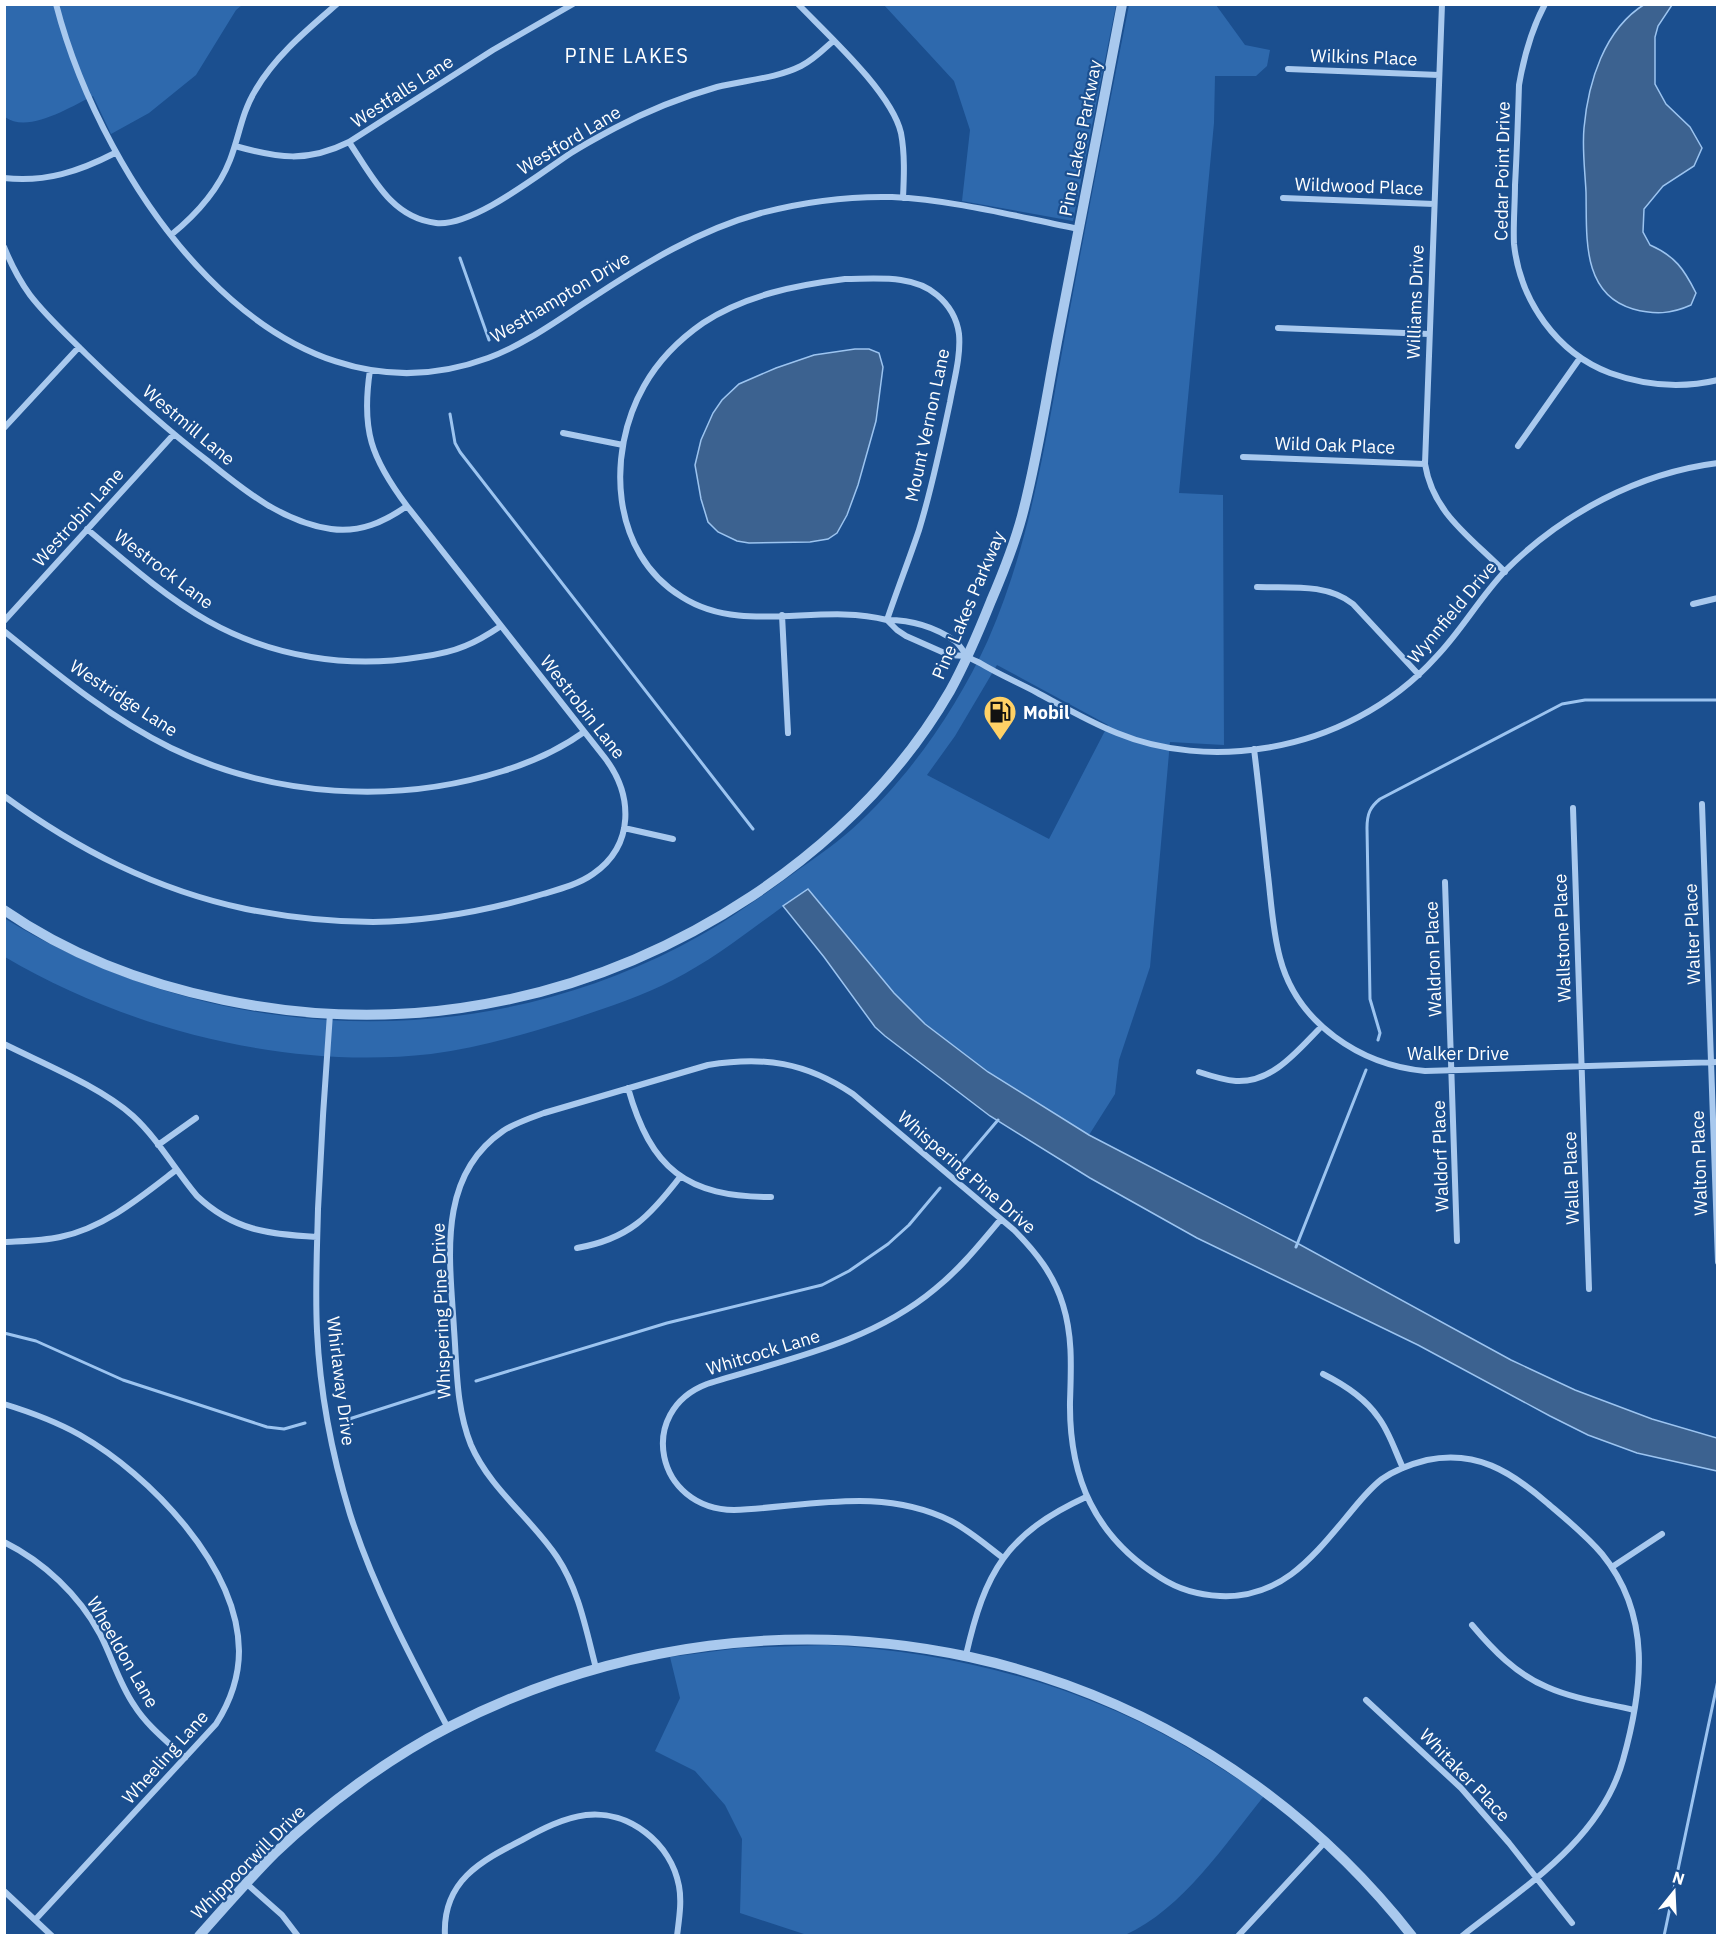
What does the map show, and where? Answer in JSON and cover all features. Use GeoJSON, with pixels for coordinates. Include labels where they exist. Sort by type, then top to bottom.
{"type":"FeatureCollection","features":[{"type":"Feature","properties":{"kind":"street","name":"Westhampton Drive"},"geometry":{"type":"LineString","coordinates":[[56,4],[70,55],[80,81],[115,153],[144,199],[171,235],[223,291],[272,331],[315,354],[342,364],[370,370],[437,371],[494,356],[550,326],[645,264],[695,237],[737,220],[812,202],[851,198],[903,198],[957,205],[1079,228]]}},
{"type":"Feature","properties":{"kind":"street"},"geometry":{"type":"LineString","coordinates":[[171,235],[195,214],[213,193],[235,146],[249,102],[269,68],[337,4]]}},
{"type":"Feature","properties":{"kind":"street","name":"Westfalls Lane"},"geometry":{"type":"LineString","coordinates":[[235,146],[276,156],[303,157],[327,152],[349,142],[493,50],[573,4]]}},
{"type":"Feature","properties":{"kind":"street"},"geometry":{"type":"LineString","coordinates":[[798,4],[873,84],[897,121],[903,147],[903,198]]}},
{"type":"Feature","properties":{"kind":"street","name":"Pine Lakes Parkway"},"geometry":{"type":"LineString","coordinates":[[4,910],[38,931],[112,966],[209,997],[247,1005],[330,1014],[421,1013],[518,998],[614,969],[701,928],[788,870],[857,811],[898,765],[920,736],[944,701],[968,656],[1009,559],[1023,515],[1122,4]]}},
{"type":"Feature","properties":{"kind":"street","name":"Williams Drive"},"geometry":{"type":"LineString","coordinates":[[1442,4],[1425,464],[1432,490],[1444,511],[1505,572]]}},
{"type":"Feature","properties":{"kind":"street","name":"Cedar Point Drive"},"geometry":{"type":"LineString","coordinates":[[1545,4],[1531,33],[1519,84],[1515,245],[1522,279],[1533,306],[1552,333],[1580,358],[1598,368],[1626,379],[1657,386],[1685,386],[1718,380]]}},
{"type":"Feature","properties":{"kind":"street","name":"Westford Lane"},"geometry":{"type":"LineString","coordinates":[[349,142],[385,196],[393,204],[414,219],[450,223],[477,214],[574,152],[637,117],[702,92],[793,70],[813,59],[833,41]]}},
{"type":"Feature","properties":{"kind":"street","name":"Wilkins Place"},"geometry":{"type":"LineString","coordinates":[[1288,69],[1439,75]]}},
{"type":"Feature","properties":{"kind":"street"},"geometry":{"type":"LineString","coordinates":[[4,178],[29,179],[61,175],[86,167],[115,153]]}},
{"type":"Feature","properties":{"kind":"street","name":"Wildwood Place"},"geometry":{"type":"LineString","coordinates":[[1283,198],[1434,204]]}},
{"type":"Feature","properties":{"kind":"street","name":"Westmill Lane"},"geometry":{"type":"LineString","coordinates":[[4,247],[30,296],[79,347],[174,434],[260,500],[288,515],[320,527],[342,530],[362,528],[382,522],[407,506]]}},
{"type":"Feature","properties":{"kind":"street","name":"Mount Vernon Lane"},"geometry":{"type":"LineString","coordinates":[[887,620],[918,532],[942,443],[959,351],[959,333],[953,315],[943,300],[932,291],[914,283],[897,280],[845,279],[798,286],[726,310],[702,324],[683,339],[655,369],[635,404],[623,445],[621,473],[625,521],[636,548],[658,578],[681,597],[714,612],[739,616],[854,614],[887,620],[909,621],[953,640],[968,656]]}},
{"type":"Feature","properties":{"kind":"street"},"geometry":{"type":"LineString","coordinates":[[1278,328],[1429,334]]}},
{"type":"Feature","properties":{"kind":"street"},"geometry":{"type":"LineString","coordinates":[[4,428],[79,347]]}},
{"type":"Feature","properties":{"kind":"street"},"geometry":{"type":"LineString","coordinates":[[1518,446],[1580,358]]}},
{"type":"Feature","properties":{"kind":"street","name":"Westrobin Lane"},"geometry":{"type":"LineString","coordinates":[[4,796],[83,848],[159,884],[245,909],[342,921],[389,921],[448,916],[489,909],[585,879],[597,871],[617,848],[624,828],[626,808],[620,783],[610,765],[407,506],[380,466],[370,441],[366,408],[370,370]]}},
{"type":"Feature","properties":{"kind":"street","name":"Westrobin Lane"},"geometry":{"type":"LineString","coordinates":[[4,621],[174,434]]}},
{"type":"Feature","properties":{"kind":"street"},"geometry":{"type":"LineString","coordinates":[[563,434],[623,445]]}},
{"type":"Feature","properties":{"kind":"street","name":"Wild Oak Place"},"geometry":{"type":"LineString","coordinates":[[1243,457],[1425,464]]}},
{"type":"Feature","properties":{"kind":"street","name":"Wynnfield Drive"},"geometry":{"type":"LineString","coordinates":[[968,656],[1099,725],[1130,738],[1166,747],[1225,752],[1302,740],[1344,724],[1389,698],[1419,675],[1442,650],[1487,591],[1524,553],[1554,529],[1601,500],[1651,479],[1718,463]]}},
{"type":"Feature","properties":{"kind":"street","name":"Westrock Lane"},"geometry":{"type":"LineString","coordinates":[[87,529],[151,582],[207,620],[255,642],[294,654],[352,662],[407,659],[465,646],[501,626]]}},
{"type":"Feature","properties":{"kind":"street"},"geometry":{"type":"LineString","coordinates":[[1257,587],[1319,589],[1346,598],[1419,675]]}},
{"type":"Feature","properties":{"kind":"street"},"geometry":{"type":"LineString","coordinates":[[1693,604],[1718,598]]}},
{"type":"Feature","properties":{"kind":"street"},"geometry":{"type":"LineString","coordinates":[[782,615],[788,733]]}},
{"type":"Feature","properties":{"kind":"street","name":"Mount Vernon Lane"},"geometry":{"type":"LineString","coordinates":[[887,620],[906,636],[949,655],[968,656]]}},
{"type":"Feature","properties":{"kind":"street","name":"Westridge Lane"},"geometry":{"type":"LineString","coordinates":[[4,631],[96,703],[149,736],[183,753],[224,769],[291,785],[376,792],[448,784],[524,764],[559,749],[584,732]]}},
{"type":"Feature","properties":{"kind":"street","name":"Walker Drive"},"geometry":{"type":"LineString","coordinates":[[1254,749],[1273,921],[1280,958],[1294,991],[1305,1008],[1322,1027],[1352,1049],[1388,1065],[1425,1071],[1714,1063]]}},
{"type":"Feature","properties":{"kind":"street","name":"Walter Place"},"geometry":{"type":"LineString","coordinates":[[1702,804],[1714,1063]]}},
{"type":"Feature","properties":{"kind":"street","name":"Wallstone Place"},"geometry":{"type":"LineString","coordinates":[[1573,808],[1581,1067]]}},
{"type":"Feature","properties":{"kind":"street"},"geometry":{"type":"LineString","coordinates":[[624,828],[673,839]]}},
{"type":"Feature","properties":{"kind":"street","name":"Waldron Place"},"geometry":{"type":"LineString","coordinates":[[1445,882],[1452,1071]]}},
{"type":"Feature","properties":{"kind":"street","name":"Whirlaway Drive"},"geometry":{"type":"LineString","coordinates":[[330,1014],[317,1237],[316,1301],[318,1352],[328,1426],[345,1493],[377,1587],[448,1728]]}},
{"type":"Feature","properties":{"kind":"street"},"geometry":{"type":"LineString","coordinates":[[1199,1072],[1239,1081],[1261,1077],[1285,1063],[1322,1027]]}},
{"type":"Feature","properties":{"kind":"street"},"geometry":{"type":"LineString","coordinates":[[4,1044],[117,1103],[141,1124],[176,1170],[206,1204],[228,1220],[260,1232],[317,1237]]}},
{"type":"Feature","properties":{"kind":"street","name":"Whispering Pine Drive"},"geometry":{"type":"LineString","coordinates":[[596,1668],[580,1607],[570,1580],[548,1544],[490,1477],[467,1435],[459,1399],[450,1234],[452,1209],[461,1184],[483,1149],[501,1132],[521,1121],[708,1065],[728,1062],[775,1062],[804,1069],[830,1080],[853,1094],[1001,1219],[1037,1254],[1052,1279],[1063,1305],[1070,1341],[1071,1437],[1077,1470],[1086,1497],[1109,1532],[1132,1556],[1157,1576],[1174,1585],[1213,1596],[1233,1596],[1270,1587],[1300,1568],[1316,1553],[1372,1487],[1384,1478],[1403,1468],[1428,1460],[1455,1458],[1478,1461],[1499,1468],[1527,1486],[1577,1528],[1612,1567],[1624,1589],[1637,1633],[1640,1672],[1634,1710],[1620,1768],[1606,1800],[1578,1839],[1537,1876],[1462,1935]]}},
{"type":"Feature","properties":{"kind":"street","name":"Walton Place"},"geometry":{"type":"LineString","coordinates":[[1714,1063],[1718,1262]]}},
{"type":"Feature","properties":{"kind":"street","name":"Walla Place"},"geometry":{"type":"LineString","coordinates":[[1581,1067],[1589,1289]]}},
{"type":"Feature","properties":{"kind":"street","name":"Waldorf Place"},"geometry":{"type":"LineString","coordinates":[[1452,1071],[1457,1241]]}},
{"type":"Feature","properties":{"kind":"street"},"geometry":{"type":"LineString","coordinates":[[628,1088],[648,1141],[680,1177],[702,1188],[727,1195],[771,1197]]}},
{"type":"Feature","properties":{"kind":"street"},"geometry":{"type":"LineString","coordinates":[[158,1144],[196,1118]]}},
{"type":"Feature","properties":{"kind":"street"},"geometry":{"type":"LineString","coordinates":[[4,1242],[47,1239],[84,1229],[109,1218],[176,1170]]}},
{"type":"Feature","properties":{"kind":"street"},"geometry":{"type":"LineString","coordinates":[[578,1248],[615,1238],[634,1227],[652,1211],[680,1177]]}},
{"type":"Feature","properties":{"kind":"street","name":"Whitcock Lane"},"geometry":{"type":"LineString","coordinates":[[1001,1219],[949,1278],[891,1319],[844,1342],[693,1390],[678,1403],[671,1414],[663,1448],[674,1481],[690,1498],[705,1506],[734,1510],[856,1500],[897,1503],[951,1522],[1003,1558]]}},
{"type":"Feature","properties":{"kind":"street"},"geometry":{"type":"LineString","coordinates":[[1323,1374],[1348,1389],[1375,1412],[1403,1468]]}},
{"type":"Feature","properties":{"kind":"street","name":"Wheeling Lane"},"geometry":{"type":"LineString","coordinates":[[4,1404],[79,1435],[126,1466],[153,1490],[205,1554],[220,1581],[236,1626],[239,1652],[236,1676],[228,1702],[216,1724],[35,1920]]}},
{"type":"Feature","properties":{"kind":"street"},"geometry":{"type":"LineString","coordinates":[[966,1655],[980,1602],[989,1580],[1003,1558],[1034,1526],[1086,1497]]}},
{"type":"Feature","properties":{"kind":"street"},"geometry":{"type":"LineString","coordinates":[[1612,1567],[1662,1534]]}},
{"type":"Feature","properties":{"kind":"street","name":"Wheeldon Lane"},"geometry":{"type":"LineString","coordinates":[[4,1542],[46,1569],[75,1598],[100,1634],[124,1688],[136,1708],[146,1722],[185,1758]]}},
{"type":"Feature","properties":{"kind":"street"},"geometry":{"type":"LineString","coordinates":[[1472,1625],[1491,1648],[1536,1682],[1567,1694],[1634,1710]]}},
{"type":"Feature","properties":{"kind":"street","name":"Whippoorwill Drive"},"geometry":{"type":"LineString","coordinates":[[199,1935],[275,1854],[323,1811],[383,1767],[448,1728],[531,1690],[596,1668],[692,1648],[735,1642],[782,1640],[863,1641],[966,1655],[1074,1687],[1160,1725],[1257,1785],[1325,1841],[1369,1884],[1412,1935]]}},
{"type":"Feature","properties":{"kind":"street","name":"Whitaker Place"},"geometry":{"type":"LineString","coordinates":[[1366,1700],[1461,1788],[1537,1876],[1572,1923]]}},
{"type":"Feature","properties":{"kind":"street"},"geometry":{"type":"LineString","coordinates":[[445,1935],[445,1921],[451,1899],[461,1882],[476,1866],[502,1850],[560,1822],[594,1815],[610,1816],[634,1825],[664,1851],[675,1870],[678,1884],[680,1903],[677,1935]]}},
{"type":"Feature","properties":{"kind":"street"},"geometry":{"type":"LineString","coordinates":[[1238,1935],[1325,1841]]}},
{"type":"Feature","properties":{"kind":"street"},"geometry":{"type":"LineString","coordinates":[[247,1884],[282,1915],[298,1935]]}},
{"type":"Feature","properties":{"kind":"street"},"geometry":{"type":"LineString","coordinates":[[4,1891],[52,1935]]}},
{"type":"Feature","properties":{"kind":"shaded area"},"geometry":{"type":"Polygon","coordinates":[[[1645,4],[1672,5],[1658,26],[1655,37],[1655,84],[1666,104],[1690,127],[1702,148],[1694,166],[1663,186],[1644,209],[1643,232],[1650,245],[1678,264],[1696,293],[1691,305],[1663,313],[1633,309],[1616,301],[1604,291],[1590,261],[1586,227],[1583,136],[1589,93],[1609,42],[1631,15],[1645,4]]]}},
{"type":"Feature","properties":{"kind":"shaded area"},"geometry":{"type":"Polygon","coordinates":[[[5,5],[242,5],[236,10],[196,75],[149,113],[111,134],[93,96],[37,121],[14,121],[5,117],[5,5]]]}},
{"type":"Feature","properties":{"kind":"shaded area"},"geometry":{"type":"Polygon","coordinates":[[[884,5],[1116,5],[1073,221],[962,201],[970,130],[954,81],[884,5]]]}},
{"type":"Feature","properties":{"kind":"shaded area"},"geometry":{"type":"Polygon","coordinates":[[[1129,5],[1216,5],[1245,45],[1270,50],[1267,66],[1256,76],[1215,76],[1214,123],[1179,493],[1223,495],[1224,745],[1170,742],[1150,967],[1119,1060],[1115,1094],[1089,1135],[988,1072],[925,1024],[894,993],[808,889],[691,970],[648,992],[534,1031],[483,1045],[431,1054],[376,1057],[321,1056],[266,1050],[210,1039],[156,1024],[104,1005],[53,983],[5,957],[4,918],[83,960],[166,991],[251,1011],[338,1021],[426,1019],[512,1006],[597,982],[679,947],[752,903],[844,836],[892,788],[946,717],[988,640],[1003,602],[1027,524],[1045,445],[1129,5]],[[997,665],[955,736],[927,775],[1049,839],[1108,725],[997,665]]]}},
{"type":"Feature","properties":{"kind":"shaded area"},"geometry":{"type":"Polygon","coordinates":[[[869,349],[879,353],[883,367],[876,421],[858,485],[847,515],[837,533],[828,539],[810,542],[749,543],[737,541],[718,532],[708,522],[695,465],[701,440],[713,413],[722,400],[739,384],[776,368],[814,355],[869,349]]]}},
{"type":"Feature","properties":{"kind":"shaded area"},"geometry":{"type":"Polygon","coordinates":[[[808,889],[894,993],[925,1024],[988,1072],[1089,1135],[1297,1243],[1511,1360],[1575,1390],[1652,1419],[1717,1438],[1717,1471],[1637,1453],[1588,1435],[1418,1345],[1197,1238],[1090,1178],[990,1116],[875,1027],[783,906],[808,889]]]}},
{"type":"Feature","properties":{"kind":"shaded area"},"geometry":{"type":"Polygon","coordinates":[[[827,1645],[944,1659],[1057,1688],[1148,1726],[1199,1754],[1264,1796],[1202,1874],[1184,1892],[1146,1924],[1125,1935],[807,1935],[740,1913],[742,1839],[725,1805],[695,1771],[655,1751],[680,1698],[670,1657],[740,1648],[827,1645]]]}},
{"type":"Feature","properties":{"kind":"waterway"},"geometry":{"type":"LineString","coordinates":[[460,258],[489,340]]}},
{"type":"Feature","properties":{"kind":"waterway"},"geometry":{"type":"LineString","coordinates":[[450,414],[455,443],[460,452],[753,829]]}},
{"type":"Feature","properties":{"kind":"waterway"},"geometry":{"type":"LineString","coordinates":[[1378,1040],[1380,1033],[1370,999],[1367,828],[1371,808],[1380,799],[1562,704],[1585,700],[1718,700]]}},
{"type":"Feature","properties":{"kind":"waterway"},"geometry":{"type":"LineString","coordinates":[[1296,1247],[1366,1070]]}},
{"type":"Feature","properties":{"kind":"waterway"},"geometry":{"type":"LineString","coordinates":[[959,1166],[998,1120]]}},
{"type":"Feature","properties":{"kind":"waterway"},"geometry":{"type":"LineString","coordinates":[[476,1381],[667,1323],[822,1285],[849,1271],[888,1244],[909,1225],[940,1188]]}},
{"type":"Feature","properties":{"kind":"waterway"},"geometry":{"type":"LineString","coordinates":[[4,1333],[36,1341],[123,1380],[267,1427],[284,1429],[305,1423]]}},
{"type":"Feature","properties":{"kind":"waterway"},"geometry":{"type":"LineString","coordinates":[[346,1420],[446,1388]]}},
{"type":"Feature","properties":{"kind":"waterway"},"geometry":{"type":"LineString","coordinates":[[1664,1936],[1718,1680]]}},
{"type":"Feature","properties":{"kind":"place","name":"Mobil"},"geometry":{"type":"Point","coordinates":[1000,741]}},
{"type":"Feature","properties":{"kind":"district","name":"PINE LAKES"},"geometry":{"type":"Point","coordinates":[627,55]}}]}
